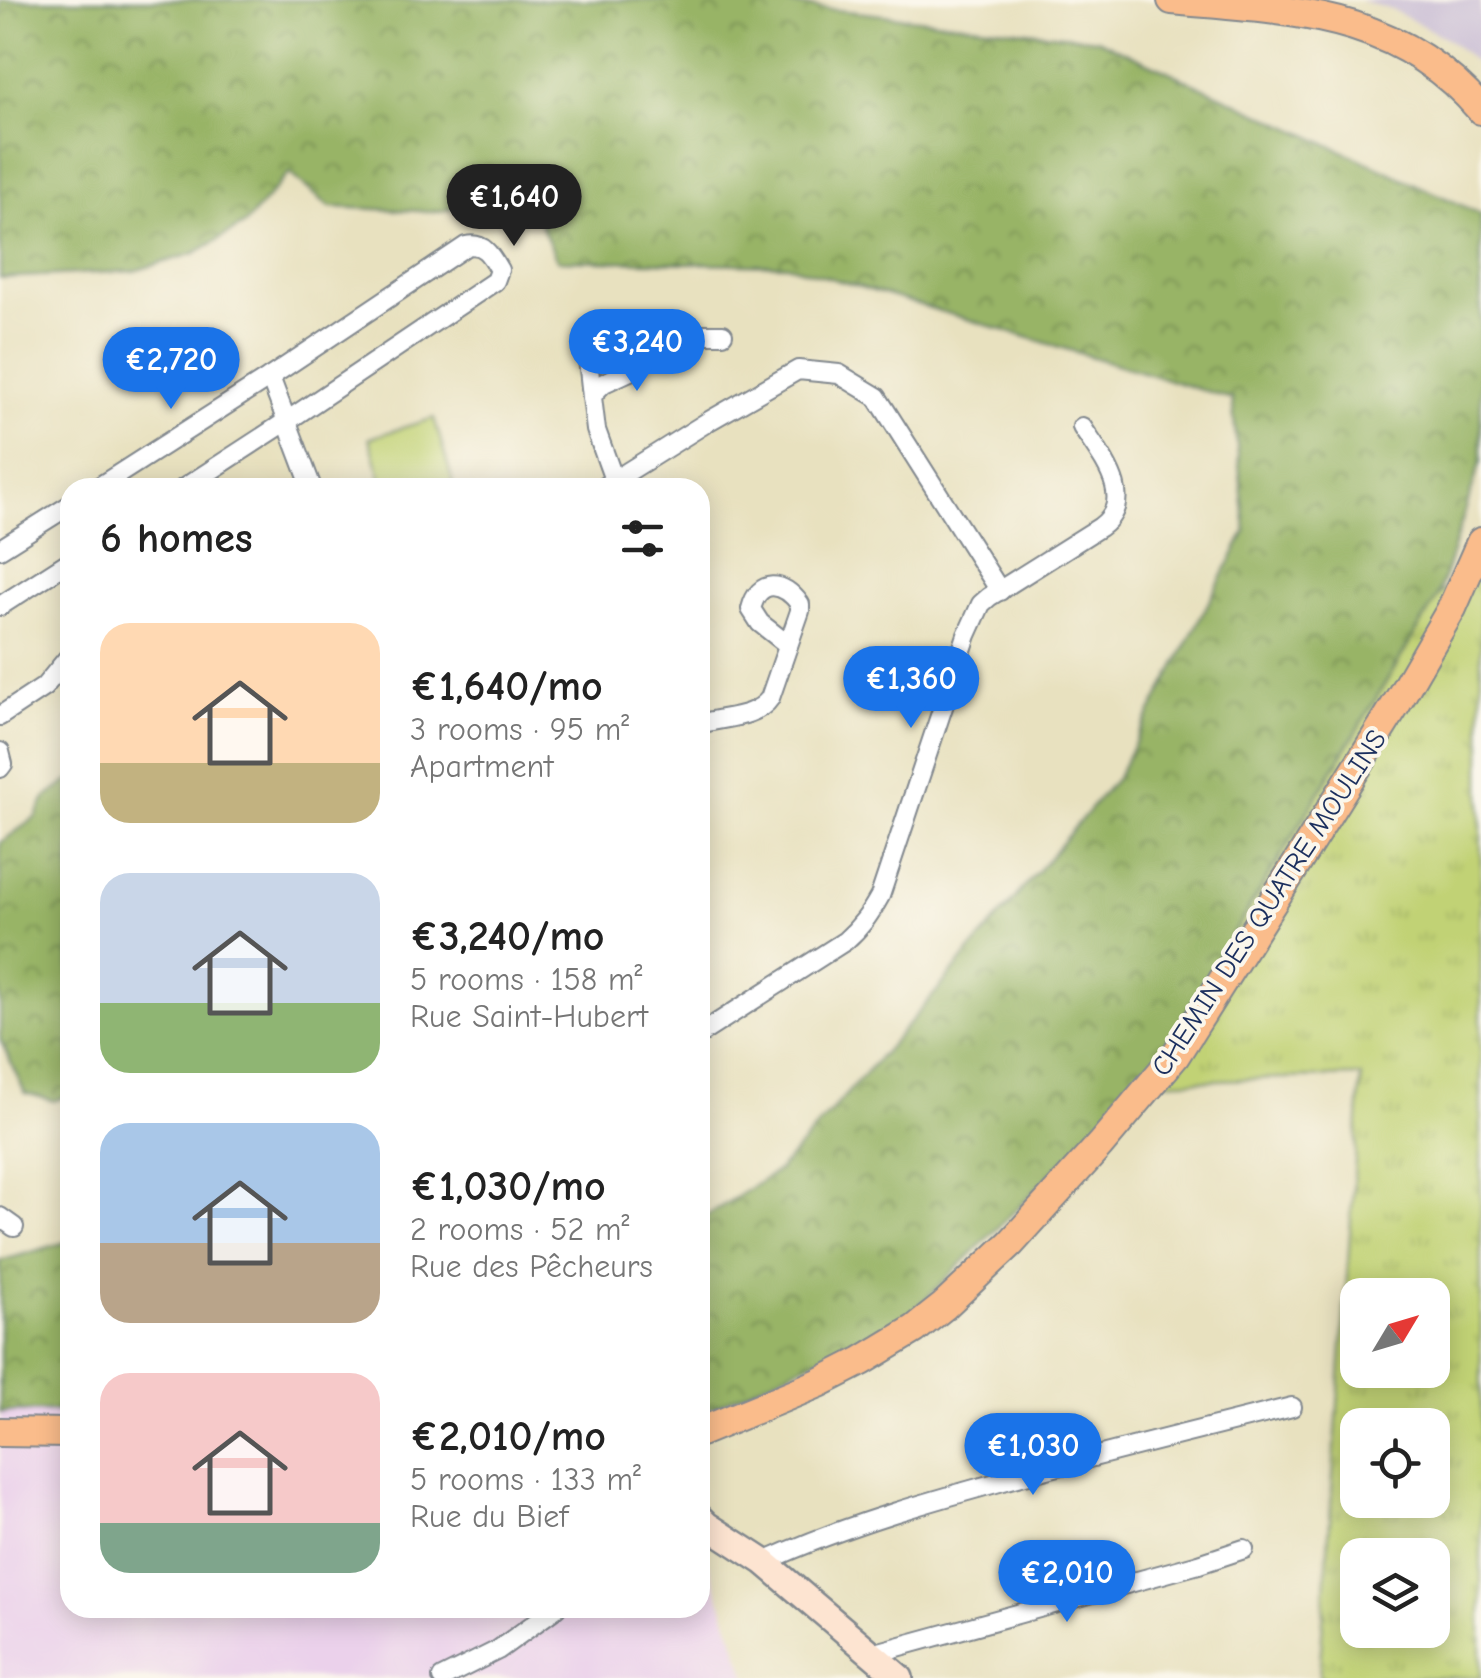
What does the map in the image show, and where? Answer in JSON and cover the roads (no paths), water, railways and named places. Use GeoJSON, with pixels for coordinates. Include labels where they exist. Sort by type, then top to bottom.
{"type":"FeatureCollection","features":[{"type":"Feature","properties":{"kind":"main road"},"geometry":{"type":"LineString","coordinates":[[1172,0],[1307,14],[1374,31],[1442,70],[1481,110]]}},
{"type":"Feature","properties":{"kind":"main road","name":"CHEMIN DES QUATRE MOULINS"},"geometry":{"type":"LineString","coordinates":[[710,1431],[862,1361],[914,1329],[1012,1243],[1100,1145],[1175,1056],[1266,913],[1398,703],[1452,608],[1481,542]]}},
{"type":"Feature","properties":{"kind":"main road"},"geometry":{"type":"LineString","coordinates":[[0,1432],[60,1433]]}},
{"type":"Feature","properties":{"kind":"street"},"geometry":{"type":"LineString","coordinates":[[113,478],[466,246],[476,244],[483,248],[499,270],[495,281],[200,478]]}},
{"type":"Feature","properties":{"kind":"street"},"geometry":{"type":"LineString","coordinates":[[607,478],[596,430],[588,359],[594,348],[626,338],[723,334]]}},
{"type":"Feature","properties":{"kind":"street"},"geometry":{"type":"LineString","coordinates":[[592,397],[604,383],[682,338]]}},
{"type":"Feature","properties":{"kind":"street"},"geometry":{"type":"LineString","coordinates":[[618,478],[798,370],[839,374],[877,397],[1000,591]]}},
{"type":"Feature","properties":{"kind":"street"},"geometry":{"type":"LineString","coordinates":[[270,377],[308,478]]}},
{"type":"Feature","properties":{"kind":"street"},"geometry":{"type":"LineString","coordinates":[[710,1028],[845,941],[864,924],[880,896],[981,604],[1100,527],[1114,512],[1117,500],[1112,474],[1082,427]]}},
{"type":"Feature","properties":{"kind":"street"},"geometry":{"type":"LineString","coordinates":[[0,550],[60,511]]}},
{"type":"Feature","properties":{"kind":"street"},"geometry":{"type":"LineString","coordinates":[[0,606],[60,567]]}},
{"type":"Feature","properties":{"kind":"street"},"geometry":{"type":"LineString","coordinates":[[710,721],[762,708],[770,698],[788,645]]}},
{"type":"Feature","properties":{"kind":"street"},"geometry":{"type":"LineString","coordinates":[[0,716],[44,687],[60,668]]}},
{"type":"Feature","properties":{"kind":"street"},"geometry":{"type":"LineString","coordinates":[[0,752],[0,768]]}},
{"type":"Feature","properties":{"kind":"street"},"geometry":{"type":"LineString","coordinates":[[764,1562],[803,1544],[946,1497],[1292,1406]]}},
{"type":"Feature","properties":{"kind":"street"},"geometry":{"type":"LineString","coordinates":[[710,1527],[764,1562],[900,1678]]}},
{"type":"Feature","properties":{"kind":"street"},"geometry":{"type":"LineString","coordinates":[[872,1654],[1244,1549]]}},
{"type":"Feature","properties":{"kind":"street"},"geometry":{"type":"LineString","coordinates":[[442,1678],[498,1650],[542,1618]]}}]}
